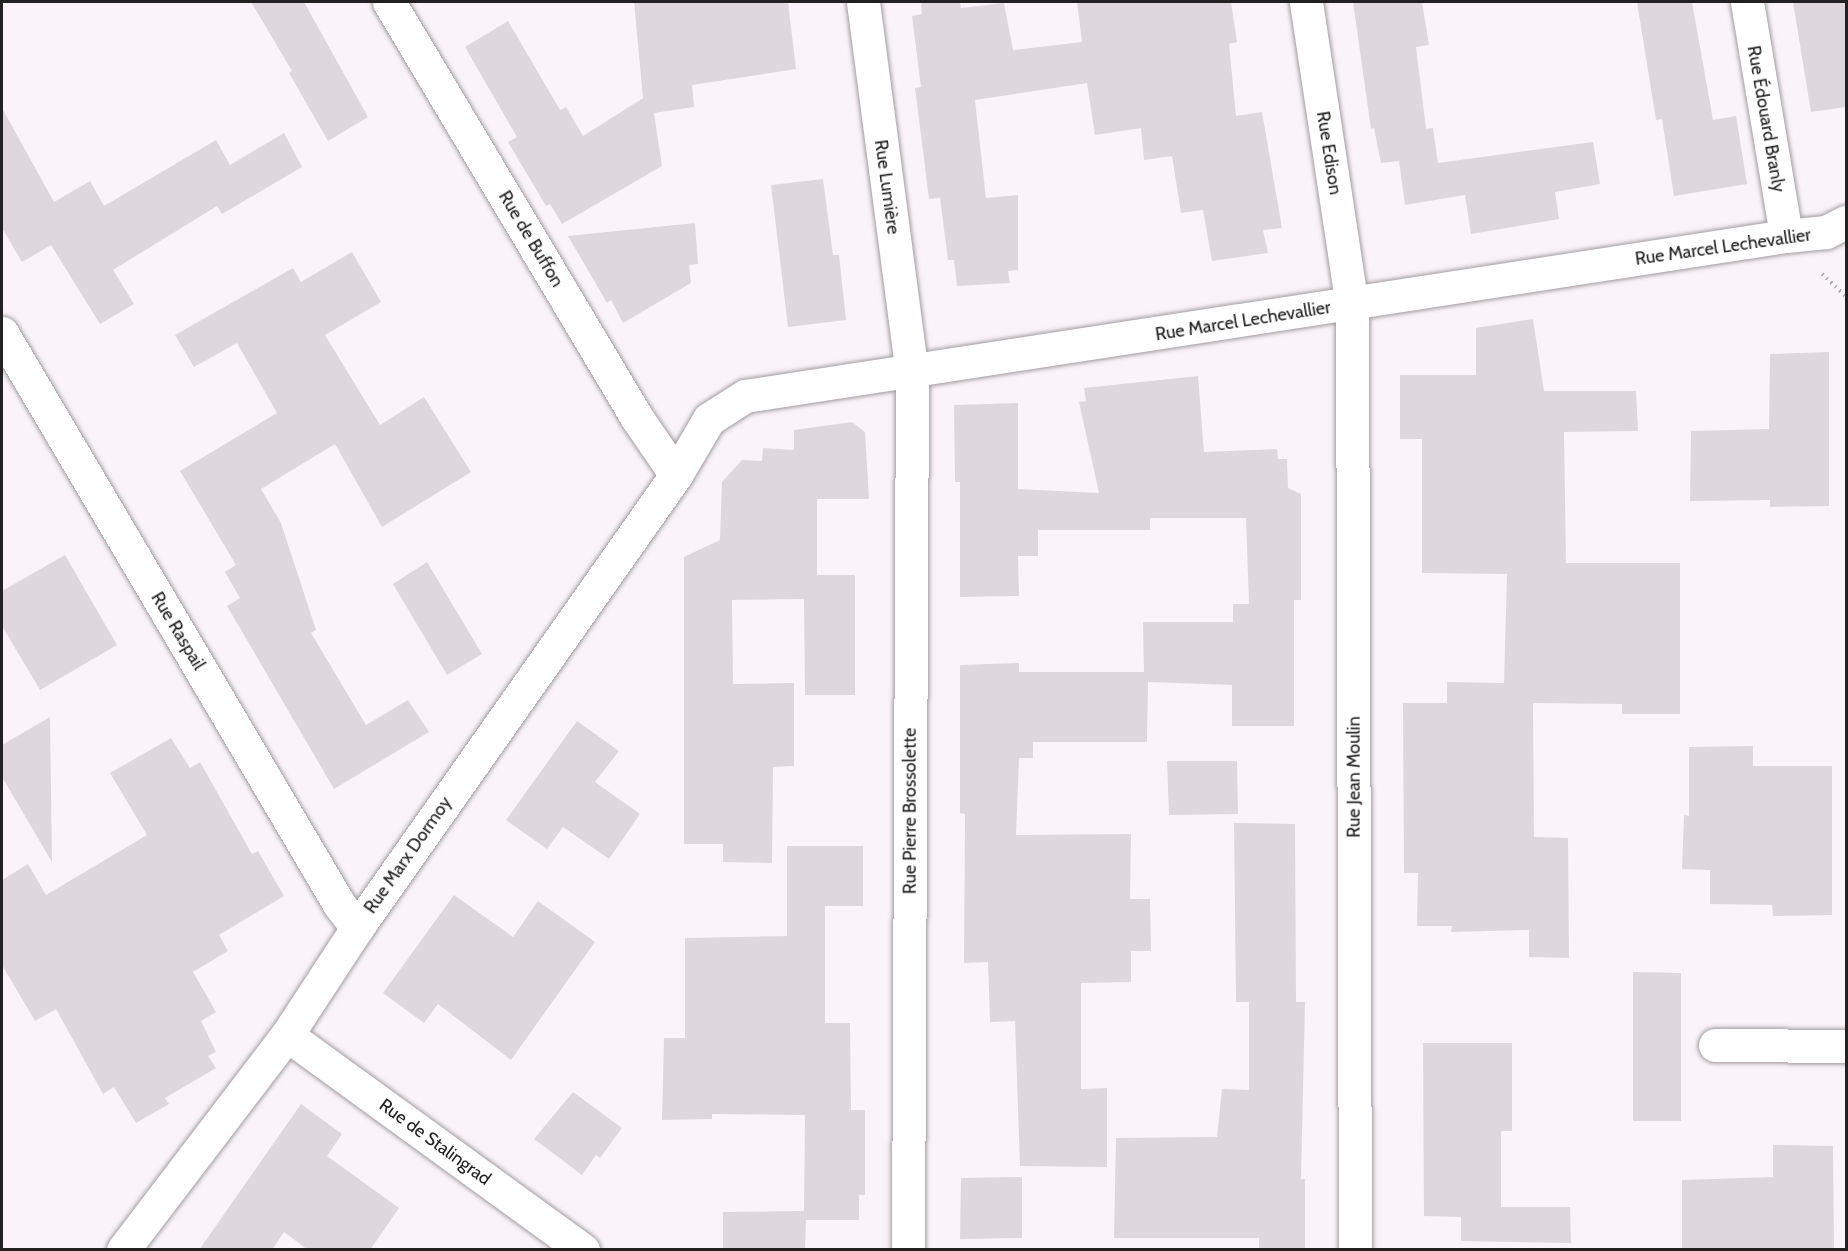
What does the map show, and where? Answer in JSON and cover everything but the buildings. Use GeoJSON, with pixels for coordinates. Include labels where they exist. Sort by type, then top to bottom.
{"type":"FeatureCollection","features":[{"type":"Feature","properties":{"kind":"street","name":"Rue de Buffon"},"geometry":{"type":"LineString","coordinates":[[389,2],[637,418],[681,466]]}},
{"type":"Feature","properties":{"kind":"street","name":"Rue Lumière"},"geometry":{"type":"LineString","coordinates":[[863,2],[912,372]]}},
{"type":"Feature","properties":{"kind":"street","name":"Rue Edison"},"geometry":{"type":"LineString","coordinates":[[1306,2],[1352,304]]}},
{"type":"Feature","properties":{"kind":"street","name":"Rue Édouard Branly"},"geometry":{"type":"LineString","coordinates":[[1747,2],[1786,236]]}},
{"type":"Feature","properties":{"kind":"street","name":"Rue Marcel Lechevallier"},"geometry":{"type":"LineString","coordinates":[[681,466],[709,419],[745,396],[1786,236],[1840,233]]}},
{"type":"Feature","properties":{"kind":"street","name":"Rue Jean Moulin"},"geometry":{"type":"LineString","coordinates":[[1352,304],[1355,1250]]}},
{"type":"Feature","properties":{"kind":"street","name":"Rue Raspail"},"geometry":{"type":"LineString","coordinates":[[2,333],[339,904],[357,928]]}},
{"type":"Feature","properties":{"kind":"street","name":"Rue Pierre Brossolette"},"geometry":{"type":"LineString","coordinates":[[908,1250],[912,372]]}},
{"type":"Feature","properties":{"kind":"street","name":"Rue Marx Dormoy"},"geometry":{"type":"LineString","coordinates":[[123,1250],[287,1035],[357,928],[681,466]]}},
{"type":"Feature","properties":{"kind":"street","name":"Rue de Stalingrad"},"geometry":{"type":"LineString","coordinates":[[287,1035],[583,1250]]}},
{"type":"Feature","properties":{"kind":"street"},"geometry":{"type":"LineString","coordinates":[[1715,1045],[1846,1046]]}}]}
